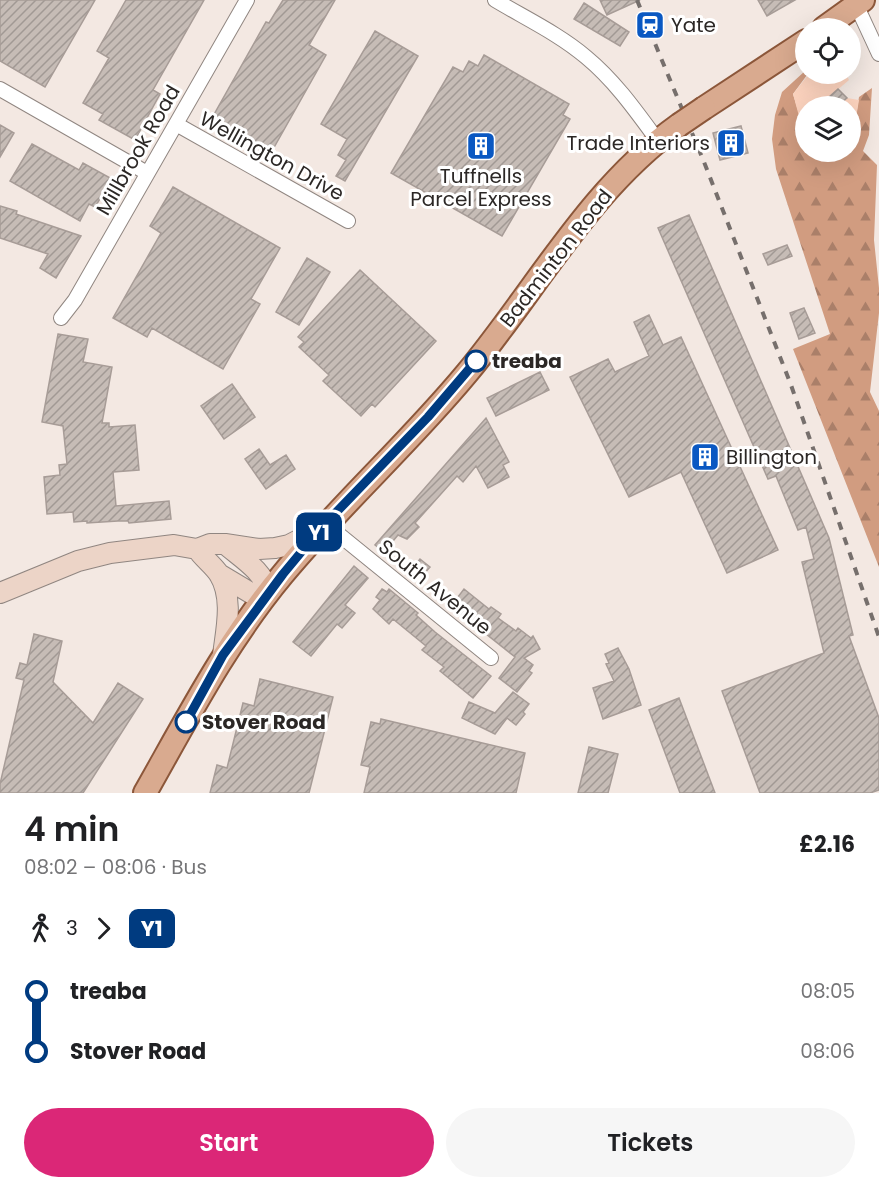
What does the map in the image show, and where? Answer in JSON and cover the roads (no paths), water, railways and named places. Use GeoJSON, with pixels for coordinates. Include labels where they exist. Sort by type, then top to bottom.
{"type":"FeatureCollection","features":[{"type":"Feature","properties":{"kind":"main road"},"geometry":{"type":"LineString","coordinates":[[837,18],[858,2]]}},
{"type":"Feature","properties":{"kind":"main road","name":"Badminton Road"},"geometry":{"type":"LineString","coordinates":[[146,793],[223,655],[268,592],[324,526],[454,388],[540,274],[607,191],[670,132],[795,48]]}},
{"type":"Feature","properties":{"kind":"main road"},"geometry":{"type":"LineString","coordinates":[[0,593],[72,564],[110,553],[174,545],[197,549],[210,544],[275,549],[289,545],[324,526]]}},
{"type":"Feature","properties":{"kind":"main road"},"geometry":{"type":"LineString","coordinates":[[197,549],[219,574],[254,595],[268,592],[266,580],[225,544]]}},
{"type":"Feature","properties":{"kind":"main road"},"geometry":{"type":"LineString","coordinates":[[219,574],[225,590],[228,612],[223,655]]}},
{"type":"Feature","properties":{"kind":"street","name":"Millbrook Road"},"geometry":{"type":"LineString","coordinates":[[61,318],[75,300],[247,0]]}},
{"type":"Feature","properties":{"kind":"street"},"geometry":{"type":"LineString","coordinates":[[495,0],[584,55],[628,100],[670,132]]}},
{"type":"Feature","properties":{"kind":"street"},"geometry":{"type":"LineString","coordinates":[[858,2],[879,54]]}},
{"type":"Feature","properties":{"kind":"street"},"geometry":{"type":"LineString","coordinates":[[0,89],[147,173]]}},
{"type":"Feature","properties":{"kind":"street","name":"Wellington Drive"},"geometry":{"type":"LineString","coordinates":[[176,124],[348,221]]}},
{"type":"Feature","properties":{"kind":"street","name":"South Avenue"},"geometry":{"type":"LineString","coordinates":[[324,526],[491,658]]}},
{"type":"Feature","properties":{"kind":"railway"},"geometry":{"type":"LineString","coordinates":[[637,0],[704,162],[791,385],[879,637]]}},
{"type":"Feature","properties":{"kind":"place","name":"Yate"},"geometry":{"type":"Point","coordinates":[650,25]}},
{"type":"Feature","properties":{"kind":"place","name":"Trade Interiors"},"geometry":{"type":"Point","coordinates":[731,143]}},
{"type":"Feature","properties":{"kind":"place","name":"Tuffnells Parcel Express"},"geometry":{"type":"Point","coordinates":[481,146]}},
{"type":"Feature","properties":{"kind":"place","name":"treaba"},"geometry":{"type":"Point","coordinates":[476,361]}},
{"type":"Feature","properties":{"kind":"place","name":"Billington"},"geometry":{"type":"Point","coordinates":[705,457]}},
{"type":"Feature","properties":{"kind":"place","name":"Stover Road"},"geometry":{"type":"Point","coordinates":[186,722]}}]}
